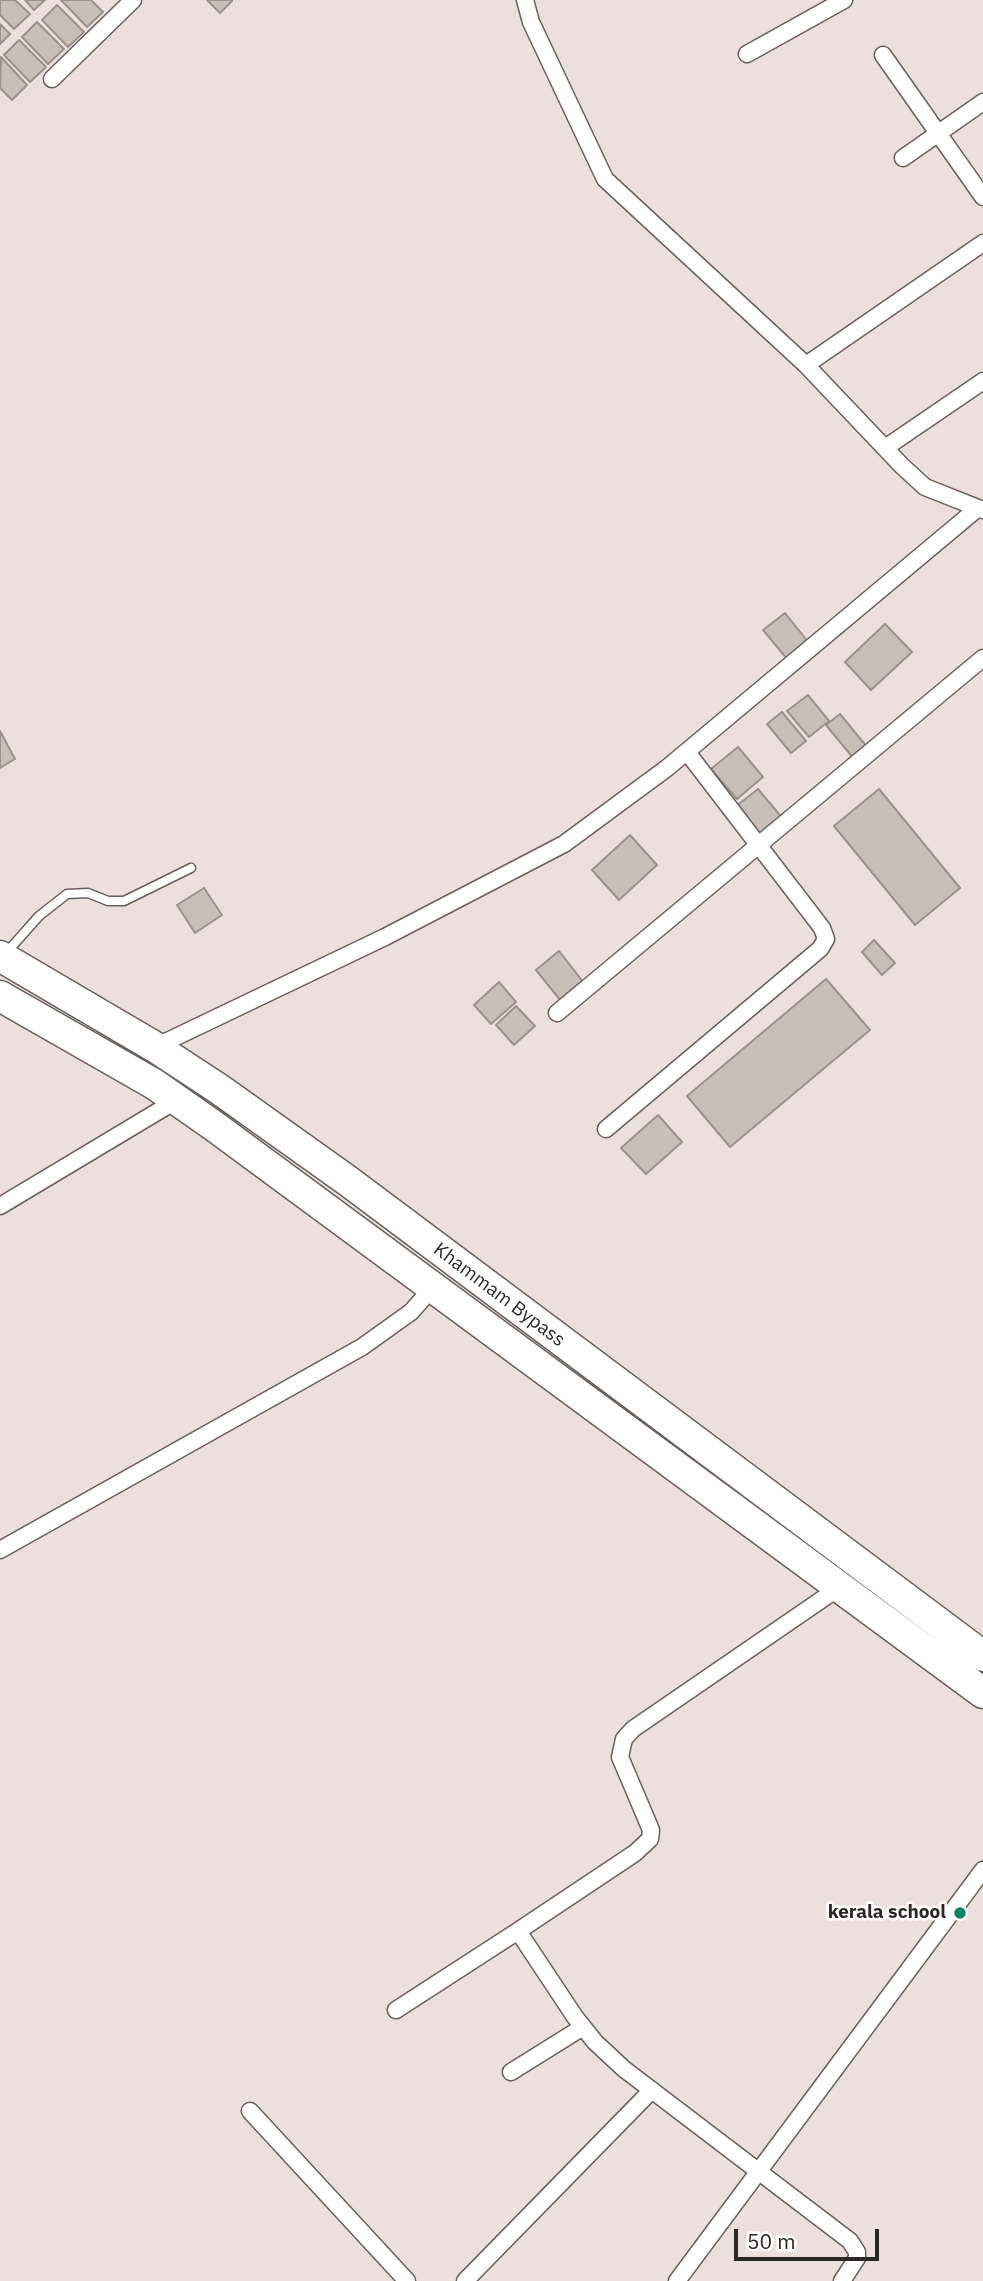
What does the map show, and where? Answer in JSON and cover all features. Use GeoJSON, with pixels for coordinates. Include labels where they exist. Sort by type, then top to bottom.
{"type":"FeatureCollection","features":[{"type":"Feature","properties":{"kind":"highway","name":"Khammam Bypass"},"geometry":{"type":"LineString","coordinates":[[1,957],[155,1047],[362,1192],[983,1656]]}},
{"type":"Feature","properties":{"kind":"highway","name":"Khammam Bypass"},"geometry":{"type":"LineString","coordinates":[[0,996],[85,1042],[177,1100],[983,1693]]}},
{"type":"Feature","properties":{"kind":"highway"},"geometry":{"type":"LineString","coordinates":[[343,1220],[362,1192]]}},
{"type":"Feature","properties":{"kind":"street"},"geometry":{"type":"LineString","coordinates":[[52,79],[133,0]]}},
{"type":"Feature","properties":{"kind":"street"},"geometry":{"type":"LineString","coordinates":[[155,1047],[504,878],[564,844],[687,752],[981,509],[925,487],[806,365],[605,179],[531,22],[525,0]]}},
{"type":"Feature","properties":{"kind":"street"},"geometry":{"type":"LineString","coordinates":[[747,54],[844,0]]}},
{"type":"Feature","properties":{"kind":"street"},"geometry":{"type":"LineString","coordinates":[[883,55],[983,197]]}},
{"type":"Feature","properties":{"kind":"street"},"geometry":{"type":"LineString","coordinates":[[903,158],[983,102]]}},
{"type":"Feature","properties":{"kind":"street"},"geometry":{"type":"LineString","coordinates":[[806,365],[983,243]]}},
{"type":"Feature","properties":{"kind":"street"},"geometry":{"type":"LineString","coordinates":[[885,448],[983,382]]}},
{"type":"Feature","properties":{"kind":"street"},"geometry":{"type":"LineString","coordinates":[[557,1013],[983,658]]}},
{"type":"Feature","properties":{"kind":"street"},"geometry":{"type":"LineString","coordinates":[[606,1129],[824,944],[822,928],[687,752]]}},
{"type":"Feature","properties":{"kind":"street"},"geometry":{"type":"LineString","coordinates":[[0,1206],[177,1100]]}},
{"type":"Feature","properties":{"kind":"street"},"geometry":{"type":"LineString","coordinates":[[0,1550],[362,1347],[393,1327],[433,1287]]}},
{"type":"Feature","properties":{"kind":"street"},"geometry":{"type":"LineString","coordinates":[[396,2010],[635,1853],[650,1839],[651,1830],[620,1757],[624,1739],[633,1729],[840,1587]]}},
{"type":"Feature","properties":{"kind":"street"},"geometry":{"type":"LineString","coordinates":[[677,2281],[983,1870]]}},
{"type":"Feature","properties":{"kind":"street"},"geometry":{"type":"LineString","coordinates":[[518,1931],[583,2027],[624,2070],[850,2241],[857,2252],[857,2258],[842,2281]]}},
{"type":"Feature","properties":{"kind":"street"},"geometry":{"type":"LineString","coordinates":[[511,2072],[583,2027]]}},
{"type":"Feature","properties":{"kind":"street"},"geometry":{"type":"LineString","coordinates":[[465,2281],[652,2091]]}},
{"type":"Feature","properties":{"kind":"street"},"geometry":{"type":"LineString","coordinates":[[250,2111],[407,2281]]}},
{"type":"Feature","properties":{"kind":"lane"},"geometry":{"type":"LineString","coordinates":[[1,957],[39,916],[67,894],[88,894],[115,902],[191,868]]}},
{"type":"Feature","properties":{"kind":"building"},"geometry":{"type":"Polygon","coordinates":[[[0,0],[15,0],[30,14],[14,29],[0,15],[0,0]]]}},
{"type":"Feature","properties":{"kind":"building"},"geometry":{"type":"Polygon","coordinates":[[[25,0],[45,0],[34,10],[25,0]]]}},
{"type":"Feature","properties":{"kind":"building"},"geometry":{"type":"Polygon","coordinates":[[[61,0],[91,0],[103,12],[87,27],[61,0]]]}},
{"type":"Feature","properties":{"kind":"building"},"geometry":{"type":"Polygon","coordinates":[[[207,0],[232,0],[232,1],[220,13],[207,0]]]}},
{"type":"Feature","properties":{"kind":"building"},"geometry":{"type":"Polygon","coordinates":[[[57,5],[84,32],[68,47],[42,20],[57,5]]]}},
{"type":"Feature","properties":{"kind":"building"},"geometry":{"type":"Polygon","coordinates":[[[37,22],[64,49],[48,64],[22,37],[37,22]]]}},
{"type":"Feature","properties":{"kind":"building"},"geometry":{"type":"Polygon","coordinates":[[[0,24],[10,34],[0,44],[0,24]]]}},
{"type":"Feature","properties":{"kind":"building"},"geometry":{"type":"Polygon","coordinates":[[[19,40],[46,67],[30,82],[4,55],[19,40]]]}},
{"type":"Feature","properties":{"kind":"building"},"geometry":{"type":"Polygon","coordinates":[[[1,57],[27,85],[12,100],[0,88],[1,57]]]}},
{"type":"Feature","properties":{"kind":"building"},"geometry":{"type":"Polygon","coordinates":[[[785,613],[809,643],[788,660],[763,630],[785,613]]]}},
{"type":"Feature","properties":{"kind":"building"},"geometry":{"type":"Polygon","coordinates":[[[885,624],[912,652],[871,690],[845,662],[885,624]]]}},
{"type":"Feature","properties":{"kind":"building"},"geometry":{"type":"Polygon","coordinates":[[[808,695],[829,721],[809,737],[787,711],[808,695]]]}},
{"type":"Feature","properties":{"kind":"building"},"geometry":{"type":"Polygon","coordinates":[[[782,712],[806,741],[791,753],[767,724],[782,712]]]}},
{"type":"Feature","properties":{"kind":"building"},"geometry":{"type":"Polygon","coordinates":[[[840,714],[867,747],[854,759],[826,725],[840,714]]]}},
{"type":"Feature","properties":{"kind":"building"},"geometry":{"type":"Polygon","coordinates":[[[0,731],[15,759],[0,768],[0,731]]]}},
{"type":"Feature","properties":{"kind":"building"},"geometry":{"type":"Polygon","coordinates":[[[738,747],[763,777],[737,799],[711,769],[738,747]]]}},
{"type":"Feature","properties":{"kind":"building"},"geometry":{"type":"Polygon","coordinates":[[[758,789],[784,820],[761,839],[735,807],[758,789]]]}},
{"type":"Feature","properties":{"kind":"building"},"geometry":{"type":"Polygon","coordinates":[[[879,789],[960,888],[915,925],[834,826],[879,789]]]}},
{"type":"Feature","properties":{"kind":"building"},"geometry":{"type":"Polygon","coordinates":[[[630,835],[657,865],[619,900],[592,870],[630,835]]]}},
{"type":"Feature","properties":{"kind":"building"},"geometry":{"type":"Polygon","coordinates":[[[204,888],[222,915],[195,933],[177,905],[204,888]]]}},
{"type":"Feature","properties":{"kind":"building"},"geometry":{"type":"Polygon","coordinates":[[[874,940],[895,963],[882,975],[862,952],[874,940]]]}},
{"type":"Feature","properties":{"kind":"building"},"geometry":{"type":"Polygon","coordinates":[[[559,951],[584,983],[561,1001],[536,970],[559,951]]]}},
{"type":"Feature","properties":{"kind":"building"},"geometry":{"type":"Polygon","coordinates":[[[826,979],[870,1030],[730,1147],[687,1096],[826,979]]]}},
{"type":"Feature","properties":{"kind":"building"},"geometry":{"type":"Polygon","coordinates":[[[499,982],[516,1002],[491,1024],[474,1005],[499,982]]]}},
{"type":"Feature","properties":{"kind":"building"},"geometry":{"type":"Polygon","coordinates":[[[516,1006],[535,1026],[514,1045],[496,1025],[516,1006]]]}},
{"type":"Feature","properties":{"kind":"building"},"geometry":{"type":"Polygon","coordinates":[[[658,1115],[682,1142],[646,1174],[621,1148],[658,1115]]]}},
{"type":"Feature","properties":{"kind":"place","name":"kerala school"},"geometry":{"type":"Point","coordinates":[960,1913]}}]}
